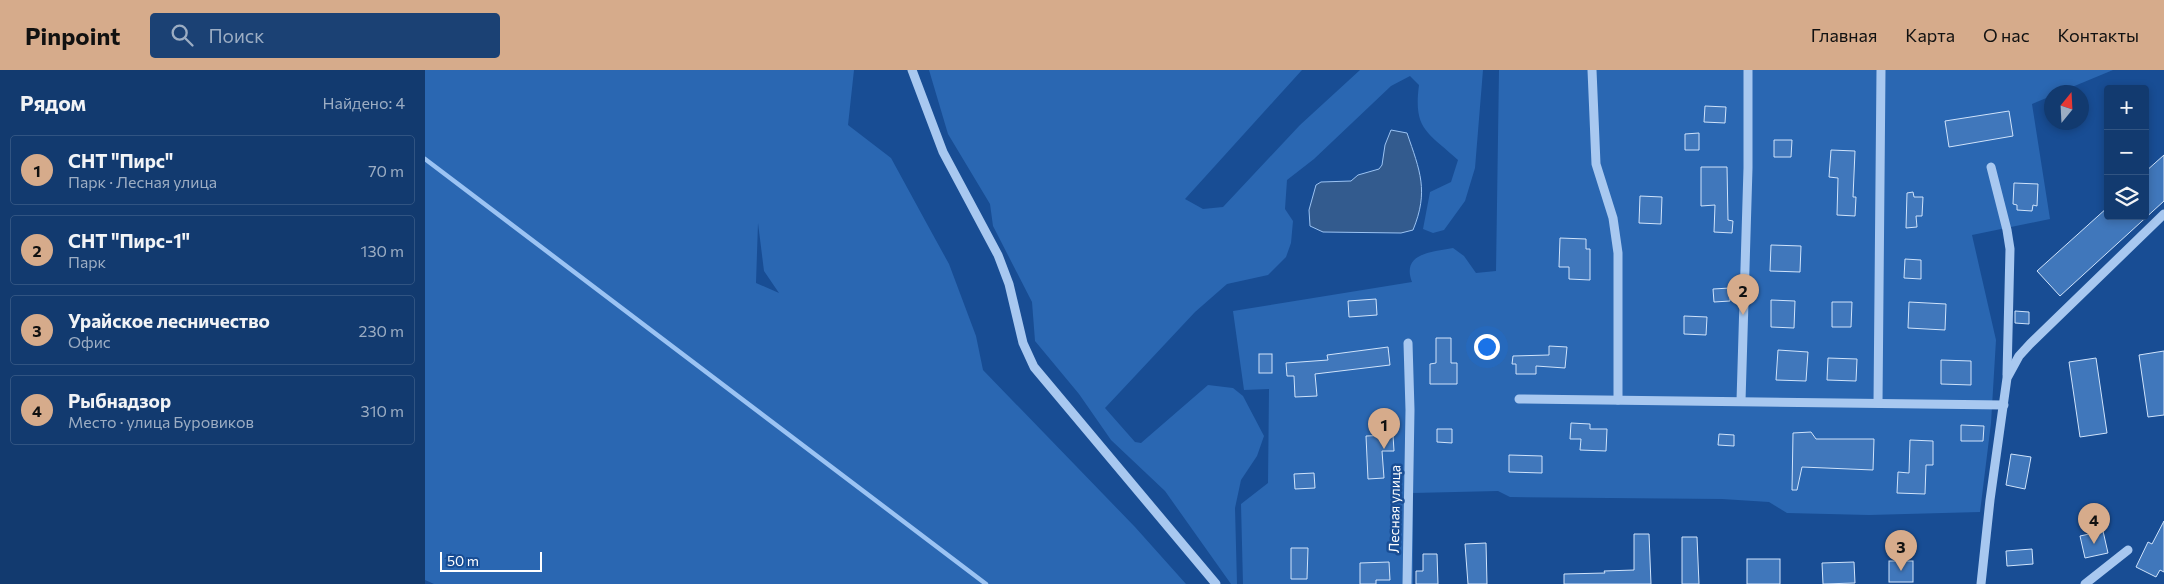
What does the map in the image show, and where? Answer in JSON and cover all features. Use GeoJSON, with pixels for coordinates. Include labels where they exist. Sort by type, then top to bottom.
{"type":"FeatureCollection","features":[{"type":"Feature","properties":{"kind":"street"},"geometry":{"type":"LineString","coordinates":[[912,70],[943,152],[998,254],[1009,284],[1023,343],[1034,367],[1216,584]]}},
{"type":"Feature","properties":{"kind":"street"},"geometry":{"type":"LineString","coordinates":[[1592,70],[1595,164],[1613,218],[1618,254],[1618,400]]}},
{"type":"Feature","properties":{"kind":"street"},"geometry":{"type":"LineString","coordinates":[[1741,401],[1749,168],[1748,70]]}},
{"type":"Feature","properties":{"kind":"street"},"geometry":{"type":"LineString","coordinates":[[1879,403],[1881,70]]}},
{"type":"Feature","properties":{"kind":"street"},"geometry":{"type":"LineString","coordinates":[[1981,584],[1990,500],[2007,378],[2010,249],[1991,167]]}},
{"type":"Feature","properties":{"kind":"street"},"geometry":{"type":"LineString","coordinates":[[2007,378],[2019,356],[2030,344],[2164,214]]}},
{"type":"Feature","properties":{"kind":"street","name":"Лесная улица"},"geometry":{"type":"LineString","coordinates":[[1407,584],[1410,410],[1409,343]]}},
{"type":"Feature","properties":{"kind":"street"},"geometry":{"type":"LineString","coordinates":[[1519,399],[2004,406]]}},
{"type":"Feature","properties":{"kind":"street"},"geometry":{"type":"LineString","coordinates":[[2085,584],[2129,550]]}},
{"type":"Feature","properties":{"kind":"shaded area"},"geometry":{"type":"Polygon","coordinates":[[[425,70],[854,70],[848,125],[891,158],[949,264],[976,336],[983,370],[1135,527],[1186,584],[434,584],[425,580],[425,70]],[[758,223],[756,283],[779,293],[764,271],[758,223]]]}},
{"type":"Feature","properties":{"kind":"shaded area"},"geometry":{"type":"Polygon","coordinates":[[[929,70],[1302,70],[1185,199],[1203,209],[1223,207],[1300,125],[1360,70],[1483,70],[1475,168],[1465,201],[1444,230],[1433,233],[1423,229],[1430,192],[1451,182],[1458,160],[1425,129],[1418,112],[1419,85],[1410,76],[1391,86],[1314,159],[1287,180],[1285,209],[1293,221],[1291,243],[1286,257],[1268,275],[1227,284],[1195,312],[1105,408],[1135,442],[1141,443],[1208,385],[1233,388],[1243,396],[1264,436],[1257,456],[1241,480],[1235,508],[1237,584],[1231,584],[1165,491],[1111,440],[1079,394],[1035,341],[1032,302],[993,226],[990,204],[948,134],[929,70]]]}},
{"type":"Feature","properties":{"kind":"shaded area"},"geometry":{"type":"Polygon","coordinates":[[[1499,70],[2113,70],[2077,85],[2044,85],[2044,99],[2032,104],[2050,219],[1972,235],[1996,340],[1991,423],[1980,512],[1869,515],[1787,513],[1769,502],[1722,499],[1510,497],[1498,491],[1413,493],[1413,584],[1243,584],[1241,504],[1268,483],[1269,389],[1244,390],[1233,311],[1412,282],[1410,272],[1411,265],[1415,260],[1428,253],[1453,248],[1464,256],[1476,273],[1496,271],[1499,70]]]}},
{"type":"Feature","properties":{"kind":"shaded area"},"geometry":{"type":"Polygon","coordinates":[[[1391,130],[1407,133],[1419,170],[1422,192],[1421,204],[1413,230],[1401,233],[1323,232],[1310,226],[1309,210],[1316,185],[1321,182],[1351,181],[1358,175],[1379,169],[1382,165],[1385,145],[1391,130]]]}},
{"type":"Feature","properties":{"kind":"building"},"geometry":{"type":"Polygon","coordinates":[[[1705,106],[1726,107],[1725,123],[1704,122],[1705,106]]]}},
{"type":"Feature","properties":{"kind":"building"},"geometry":{"type":"Polygon","coordinates":[[[2009,111],[2013,136],[1949,147],[1945,121],[2009,111]]]}},
{"type":"Feature","properties":{"kind":"building"},"geometry":{"type":"Polygon","coordinates":[[[1699,133],[1699,150],[1685,150],[1685,134],[1699,133]]]}},
{"type":"Feature","properties":{"kind":"building"},"geometry":{"type":"Polygon","coordinates":[[[1774,140],[1792,140],[1791,157],[1774,157],[1774,140]]]}},
{"type":"Feature","properties":{"kind":"building"},"geometry":{"type":"Polygon","coordinates":[[[1831,150],[1855,151],[1853,197],[1856,197],[1855,216],[1837,215],[1838,178],[1829,177],[1831,150]]]}},
{"type":"Feature","properties":{"kind":"building"},"geometry":{"type":"Polygon","coordinates":[[[2164,155],[2164,201],[2149,215],[2149,175],[2149,168],[2164,155]]]}},
{"type":"Feature","properties":{"kind":"building"},"geometry":{"type":"Polygon","coordinates":[[[1701,167],[1727,167],[1728,220],[1733,221],[1732,233],[1714,232],[1715,205],[1701,206],[1701,167]]]}},
{"type":"Feature","properties":{"kind":"building"},"geometry":{"type":"Polygon","coordinates":[[[2014,183],[2038,184],[2037,206],[2033,205],[2032,211],[2017,210],[2017,205],[2013,204],[2014,183]]]}},
{"type":"Feature","properties":{"kind":"building"},"geometry":{"type":"Polygon","coordinates":[[[1913,192],[1914,197],[1923,197],[1922,216],[1916,216],[1917,227],[1906,228],[1907,193],[1913,192]]]}},
{"type":"Feature","properties":{"kind":"building"},"geometry":{"type":"Polygon","coordinates":[[[1640,196],[1662,197],[1661,224],[1639,223],[1640,196]]]}},
{"type":"Feature","properties":{"kind":"building"},"geometry":{"type":"Polygon","coordinates":[[[2104,211],[2104,220],[2143,220],[2060,296],[2037,271],[2104,211]]]}},
{"type":"Feature","properties":{"kind":"building"},"geometry":{"type":"Polygon","coordinates":[[[1560,238],[1586,239],[1586,249],[1590,249],[1590,280],[1569,279],[1569,267],[1559,267],[1560,238]]]}},
{"type":"Feature","properties":{"kind":"building"},"geometry":{"type":"Polygon","coordinates":[[[1771,245],[1801,246],[1800,272],[1770,271],[1771,245]]]}},
{"type":"Feature","properties":{"kind":"building"},"geometry":{"type":"Polygon","coordinates":[[[1905,259],[1921,260],[1921,279],[1904,278],[1905,259]]]}},
{"type":"Feature","properties":{"kind":"building"},"geometry":{"type":"Polygon","coordinates":[[[1730,288],[1730,301],[1714,302],[1713,289],[1730,288]]]}},
{"type":"Feature","properties":{"kind":"building"},"geometry":{"type":"Polygon","coordinates":[[[1376,299],[1377,315],[1349,317],[1348,301],[1376,299]]]}},
{"type":"Feature","properties":{"kind":"building"},"geometry":{"type":"Polygon","coordinates":[[[1771,300],[1795,301],[1794,328],[1771,327],[1771,300]]]}},
{"type":"Feature","properties":{"kind":"building"},"geometry":{"type":"Polygon","coordinates":[[[1832,302],[1852,302],[1851,327],[1832,327],[1832,302]]]}},
{"type":"Feature","properties":{"kind":"building"},"geometry":{"type":"Polygon","coordinates":[[[1909,302],[1946,304],[1945,330],[1908,328],[1909,302]]]}},
{"type":"Feature","properties":{"kind":"building"},"geometry":{"type":"Polygon","coordinates":[[[2015,311],[2029,312],[2029,324],[2015,323],[2015,311]]]}},
{"type":"Feature","properties":{"kind":"building"},"geometry":{"type":"Polygon","coordinates":[[[1684,316],[1707,317],[1706,335],[1684,334],[1684,316]]]}},
{"type":"Feature","properties":{"kind":"building"},"geometry":{"type":"Polygon","coordinates":[[[1436,338],[1451,338],[1451,363],[1457,363],[1457,384],[1430,384],[1430,364],[1436,363],[1436,338]]]}},
{"type":"Feature","properties":{"kind":"building"},"geometry":{"type":"Polygon","coordinates":[[[1549,346],[1567,347],[1565,368],[1536,366],[1536,374],[1516,374],[1516,364],[1512,364],[1513,356],[1549,355],[1549,346]]]}},
{"type":"Feature","properties":{"kind":"building"},"geometry":{"type":"Polygon","coordinates":[[[1388,347],[1390,365],[1315,374],[1317,396],[1295,397],[1294,376],[1287,376],[1286,363],[1328,360],[1327,355],[1388,347]]]}},
{"type":"Feature","properties":{"kind":"building"},"geometry":{"type":"Polygon","coordinates":[[[1778,350],[1808,352],[1806,381],[1776,380],[1778,350]]]}},
{"type":"Feature","properties":{"kind":"building"},"geometry":{"type":"Polygon","coordinates":[[[2164,351],[2164,415],[2148,417],[2139,355],[2164,351]]]}},
{"type":"Feature","properties":{"kind":"building"},"geometry":{"type":"Polygon","coordinates":[[[1259,354],[1272,354],[1272,373],[1259,373],[1259,354]]]}},
{"type":"Feature","properties":{"kind":"building"},"geometry":{"type":"Polygon","coordinates":[[[1828,358],[1857,359],[1856,381],[1827,380],[1828,358]]]}},
{"type":"Feature","properties":{"kind":"building"},"geometry":{"type":"Polygon","coordinates":[[[2096,358],[2107,433],[2080,437],[2069,362],[2096,358]]]}},
{"type":"Feature","properties":{"kind":"building"},"geometry":{"type":"Polygon","coordinates":[[[1941,360],[1971,361],[1971,385],[1941,384],[1941,360]]]}},
{"type":"Feature","properties":{"kind":"building"},"geometry":{"type":"Polygon","coordinates":[[[1571,423],[1590,424],[1590,429],[1607,429],[1606,451],[1580,450],[1581,439],[1570,439],[1571,423]]]}},
{"type":"Feature","properties":{"kind":"building"},"geometry":{"type":"Polygon","coordinates":[[[1961,425],[1984,426],[1983,441],[1961,441],[1961,425]]]}},
{"type":"Feature","properties":{"kind":"building"},"geometry":{"type":"Polygon","coordinates":[[[1437,429],[1452,429],[1452,443],[1437,442],[1437,429]]]}},
{"type":"Feature","properties":{"kind":"building"},"geometry":{"type":"Polygon","coordinates":[[[1811,432],[1816,439],[1874,439],[1873,470],[1802,467],[1797,490],[1792,490],[1793,433],[1811,432]]]}},
{"type":"Feature","properties":{"kind":"building"},"geometry":{"type":"Polygon","coordinates":[[[1719,434],[1734,435],[1734,446],[1718,445],[1719,434]]]}},
{"type":"Feature","properties":{"kind":"building"},"geometry":{"type":"Polygon","coordinates":[[[1393,435],[1394,451],[1382,451],[1384,478],[1368,479],[1366,436],[1393,435]]]}},
{"type":"Feature","properties":{"kind":"building"},"geometry":{"type":"Polygon","coordinates":[[[1910,440],[1933,441],[1933,465],[1926,465],[1925,494],[1897,493],[1898,472],[1909,473],[1910,440]]]}},
{"type":"Feature","properties":{"kind":"building"},"geometry":{"type":"Polygon","coordinates":[[[2011,454],[2031,457],[2025,489],[2006,485],[2011,454]]]}},
{"type":"Feature","properties":{"kind":"building"},"geometry":{"type":"Polygon","coordinates":[[[1509,455],[1542,456],[1542,473],[1509,472],[1509,455]]]}},
{"type":"Feature","properties":{"kind":"building"},"geometry":{"type":"Polygon","coordinates":[[[1314,473],[1315,488],[1295,489],[1294,474],[1314,473]]]}},
{"type":"Feature","properties":{"kind":"building"},"geometry":{"type":"Polygon","coordinates":[[[2164,521],[2164,572],[2160,570],[2156,577],[2136,567],[2148,542],[2152,544],[2164,521]]]}},
{"type":"Feature","properties":{"kind":"building"},"geometry":{"type":"Polygon","coordinates":[[[2103,531],[2108,553],[2085,558],[2080,536],[2103,531]]]}},
{"type":"Feature","properties":{"kind":"building"},"geometry":{"type":"Polygon","coordinates":[[[1634,534],[1649,534],[1651,584],[1564,584],[1564,574],[1634,570],[1634,534]]]}},
{"type":"Feature","properties":{"kind":"building"},"geometry":{"type":"Polygon","coordinates":[[[1682,537],[1697,537],[1699,584],[1682,584],[1682,537]]]}},
{"type":"Feature","properties":{"kind":"building"},"geometry":{"type":"Polygon","coordinates":[[[1486,543],[1487,584],[1468,584],[1465,544],[1486,543]]]}},
{"type":"Feature","properties":{"kind":"building"},"geometry":{"type":"Polygon","coordinates":[[[1291,548],[1308,548],[1307,579],[1291,579],[1291,548]]]}},
{"type":"Feature","properties":{"kind":"building"},"geometry":{"type":"Polygon","coordinates":[[[2032,549],[2033,564],[2007,566],[2006,551],[2032,549]]]}},
{"type":"Feature","properties":{"kind":"building"},"geometry":{"type":"Polygon","coordinates":[[[1423,554],[1437,554],[1438,584],[1416,584],[1416,571],[1423,571],[1423,554]]]}},
{"type":"Feature","properties":{"kind":"building"},"geometry":{"type":"Polygon","coordinates":[[[1747,559],[1780,559],[1780,584],[1747,584],[1747,559]]]}},
{"type":"Feature","properties":{"kind":"building"},"geometry":{"type":"Polygon","coordinates":[[[1889,561],[1913,561],[1913,582],[1889,582],[1889,561]]]}},
{"type":"Feature","properties":{"kind":"building"},"geometry":{"type":"Polygon","coordinates":[[[1389,562],[1390,580],[1376,580],[1376,584],[1360,584],[1360,563],[1389,562]]]}},
{"type":"Feature","properties":{"kind":"building"},"geometry":{"type":"Polygon","coordinates":[[[1854,562],[1855,583],[1823,584],[1822,563],[1854,562]]]}},
{"type":"Feature","properties":{"kind":"waterway"},"geometry":{"type":"LineString","coordinates":[[425,159],[986,584]]}},
{"type":"Feature","properties":{"kind":"place","name":"СНТ \"Пирс-1\""},"geometry":{"type":"Point","coordinates":[1743,315]}},
{"type":"Feature","properties":{"kind":"place","name":"СНТ \"Пирс\""},"geometry":{"type":"Point","coordinates":[1384,449]}},
{"type":"Feature","properties":{"kind":"place","name":"Рыбнадзор"},"geometry":{"type":"Point","coordinates":[2094,544]}},
{"type":"Feature","properties":{"kind":"place","name":"Урайское лесничество"},"geometry":{"type":"Point","coordinates":[1901,571]}}]}
